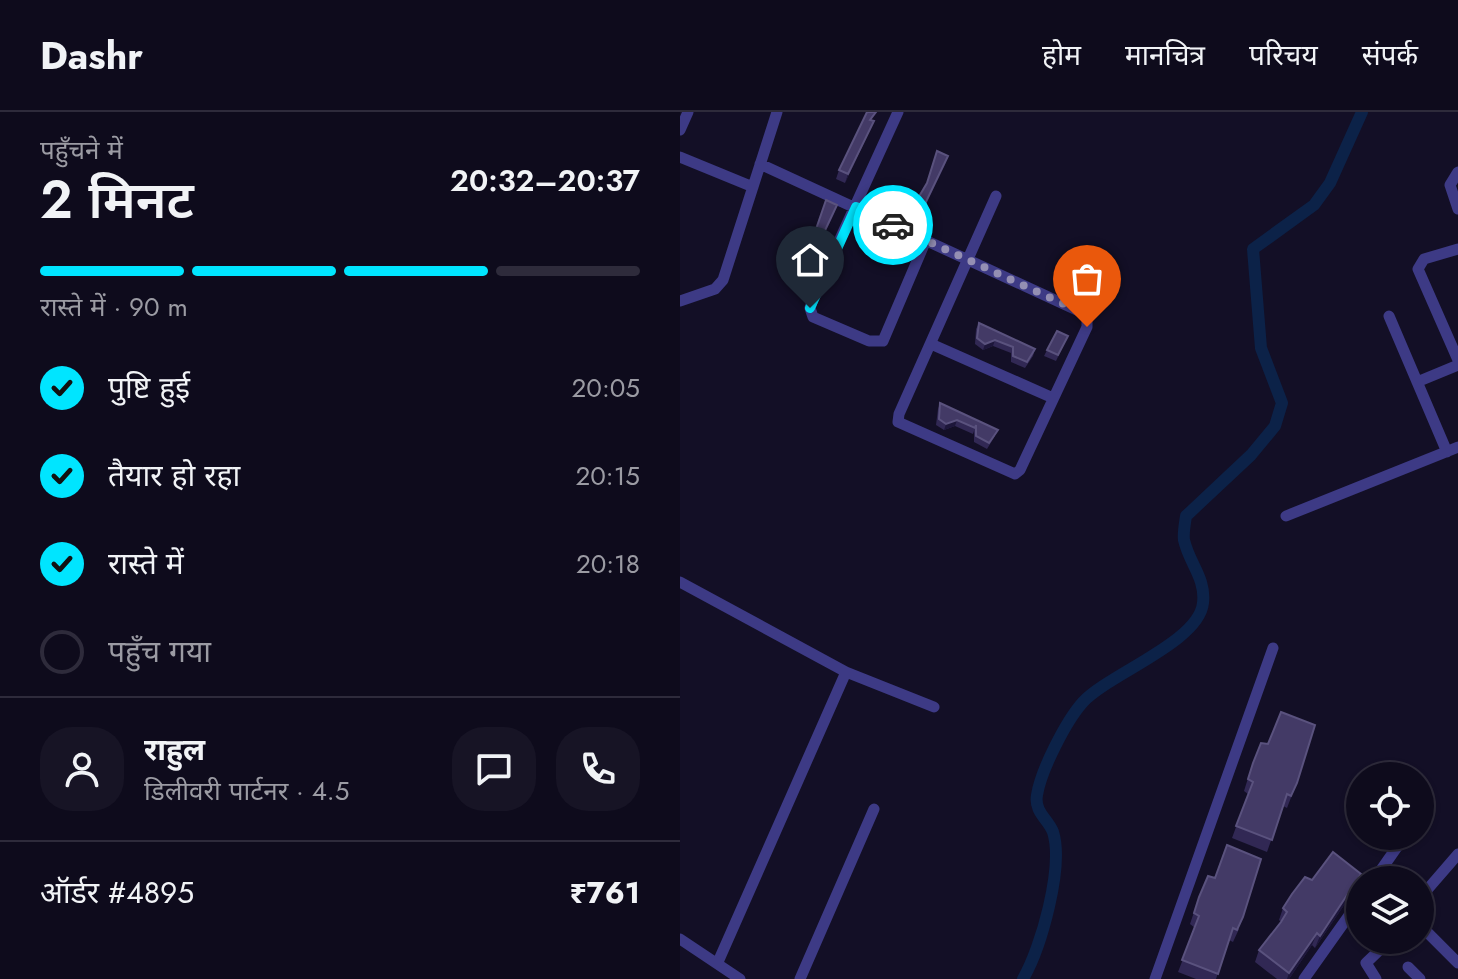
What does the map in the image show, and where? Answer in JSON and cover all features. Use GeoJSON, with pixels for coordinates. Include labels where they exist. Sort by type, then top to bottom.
{"type":"FeatureCollection","features":[{"type":"Feature","properties":{"kind":"street"},"geometry":{"type":"LineString","coordinates":[[680,130],[688,112]]}},
{"type":"Feature","properties":{"kind":"street"},"geometry":{"type":"LineString","coordinates":[[680,301],[715,289],[723,280],[777,112]]}},
{"type":"Feature","properties":{"kind":"street"},"geometry":{"type":"LineString","coordinates":[[898,112],[810,308],[819,322],[869,341],[883,341],[926,240]]}},
{"type":"Feature","properties":{"kind":"street"},"geometry":{"type":"LineString","coordinates":[[680,157],[753,187]]}},
{"type":"Feature","properties":{"kind":"street"},"geometry":{"type":"LineString","coordinates":[[760,164],[856,207],[970,261],[1087,316],[1087,327],[1020,470],[1009,474],[898,422],[970,261],[996,196]]}},
{"type":"Feature","properties":{"kind":"street"},"geometry":{"type":"LineString","coordinates":[[1458,172],[1450,185],[1458,209]]}},
{"type":"Feature","properties":{"kind":"street"},"geometry":{"type":"LineString","coordinates":[[1417,382],[1458,362],[1418,269],[1424,259],[1458,249]]}},
{"type":"Feature","properties":{"kind":"street"},"geometry":{"type":"LineString","coordinates":[[1286,516],[1452,450],[1417,382],[1389,316]]}},
{"type":"Feature","properties":{"kind":"street"},"geometry":{"type":"LineString","coordinates":[[931,344],[1053,398]]}},
{"type":"Feature","properties":{"kind":"street"},"geometry":{"type":"LineString","coordinates":[[680,582],[846,672],[934,707]]}},
{"type":"Feature","properties":{"kind":"street"},"geometry":{"type":"LineString","coordinates":[[1155,979],[1273,648]]}},
{"type":"Feature","properties":{"kind":"street"},"geometry":{"type":"LineString","coordinates":[[718,962],[846,672]]}},
{"type":"Feature","properties":{"kind":"street"},"geometry":{"type":"LineString","coordinates":[[800,979],[874,809]]}},
{"type":"Feature","properties":{"kind":"street"},"geometry":{"type":"LineString","coordinates":[[1434,882],[1458,854]]}},
{"type":"Feature","properties":{"kind":"street"},"geometry":{"type":"LineString","coordinates":[[1304,979],[1346,920]]}},
{"type":"Feature","properties":{"kind":"street"},"geometry":{"type":"LineString","coordinates":[[680,939],[740,979]]}},
{"type":"Feature","properties":{"kind":"street"},"geometry":{"type":"LineString","coordinates":[[1434,939],[1458,963]]}},
{"type":"Feature","properties":{"kind":"street"},"geometry":{"type":"LineString","coordinates":[[1375,954],[1366,963],[1376,979]]}},
{"type":"Feature","properties":{"kind":"street"},"geometry":{"type":"LineString","coordinates":[[1408,967],[1420,979]]}},
{"type":"Feature","properties":{"kind":"building"},"geometry":{"type":"Polygon","coordinates":[[[867,112],[876,112],[870,120],[874,121],[848,174],[839,170],[867,112]]]}},
{"type":"Feature","properties":{"kind":"building"},"geometry":{"type":"Polygon","coordinates":[[[937,151],[948,156],[923,208],[914,205],[927,183],[937,151]]]}},
{"type":"Feature","properties":{"kind":"building"},"geometry":{"type":"Polygon","coordinates":[[[826,200],[837,205],[812,258],[802,254],[815,232],[826,200]]]}},
{"type":"Feature","properties":{"kind":"building"},"geometry":{"type":"Polygon","coordinates":[[[979,323],[1035,349],[1027,362],[1013,356],[1013,347],[995,340],[985,344],[977,338],[979,323]]]}},
{"type":"Feature","properties":{"kind":"building"},"geometry":{"type":"Polygon","coordinates":[[[1057,331],[1068,336],[1058,355],[1047,350],[1057,331]]]}},
{"type":"Feature","properties":{"kind":"building"},"geometry":{"type":"Polygon","coordinates":[[[940,403],[998,430],[989,443],[976,436],[976,425],[975,428],[957,420],[946,424],[939,419],[940,403]]]}},
{"type":"Feature","properties":{"kind":"building"},"geometry":{"type":"Polygon","coordinates":[[[1281,712],[1315,725],[1297,783],[1291,796],[1287,794],[1272,840],[1236,826],[1253,782],[1248,779],[1253,763],[1261,743],[1268,744],[1281,712]]]}},
{"type":"Feature","properties":{"kind":"building"},"geometry":{"type":"Polygon","coordinates":[[[1227,845],[1261,859],[1243,917],[1237,930],[1233,928],[1218,974],[1182,960],[1199,916],[1194,913],[1199,897],[1208,876],[1215,878],[1227,845]]]}},
{"type":"Feature","properties":{"kind":"building"},"geometry":{"type":"Polygon","coordinates":[[[1333,852],[1351,866],[1346,866],[1346,897],[1320,936],[1317,933],[1289,973],[1259,950],[1287,912],[1283,908],[1292,894],[1305,877],[1312,880],[1333,852]]]}},
{"type":"Feature","properties":{"kind":"waterway"},"geometry":{"type":"LineString","coordinates":[[1023,979],[1037,948],[1053,886],[1056,847],[1053,832],[1039,811],[1037,801],[1043,773],[1062,733],[1083,702],[1095,691],[1170,644],[1198,617],[1203,594],[1200,578],[1184,540],[1186,516],[1251,455],[1275,426],[1282,403],[1261,348],[1253,249],[1314,205],[1330,183],[1362,112]]}},
{"type":"Feature","properties":{"kind":"way so far"},"geometry":{"type":"LineString","coordinates":[[893,225],[1081,312],[1089,321],[1087,327]]}},
{"type":"Feature","properties":{"kind":"route"},"geometry":{"type":"LineString","coordinates":[[810,308],[856,207],[893,225]]}}]}
